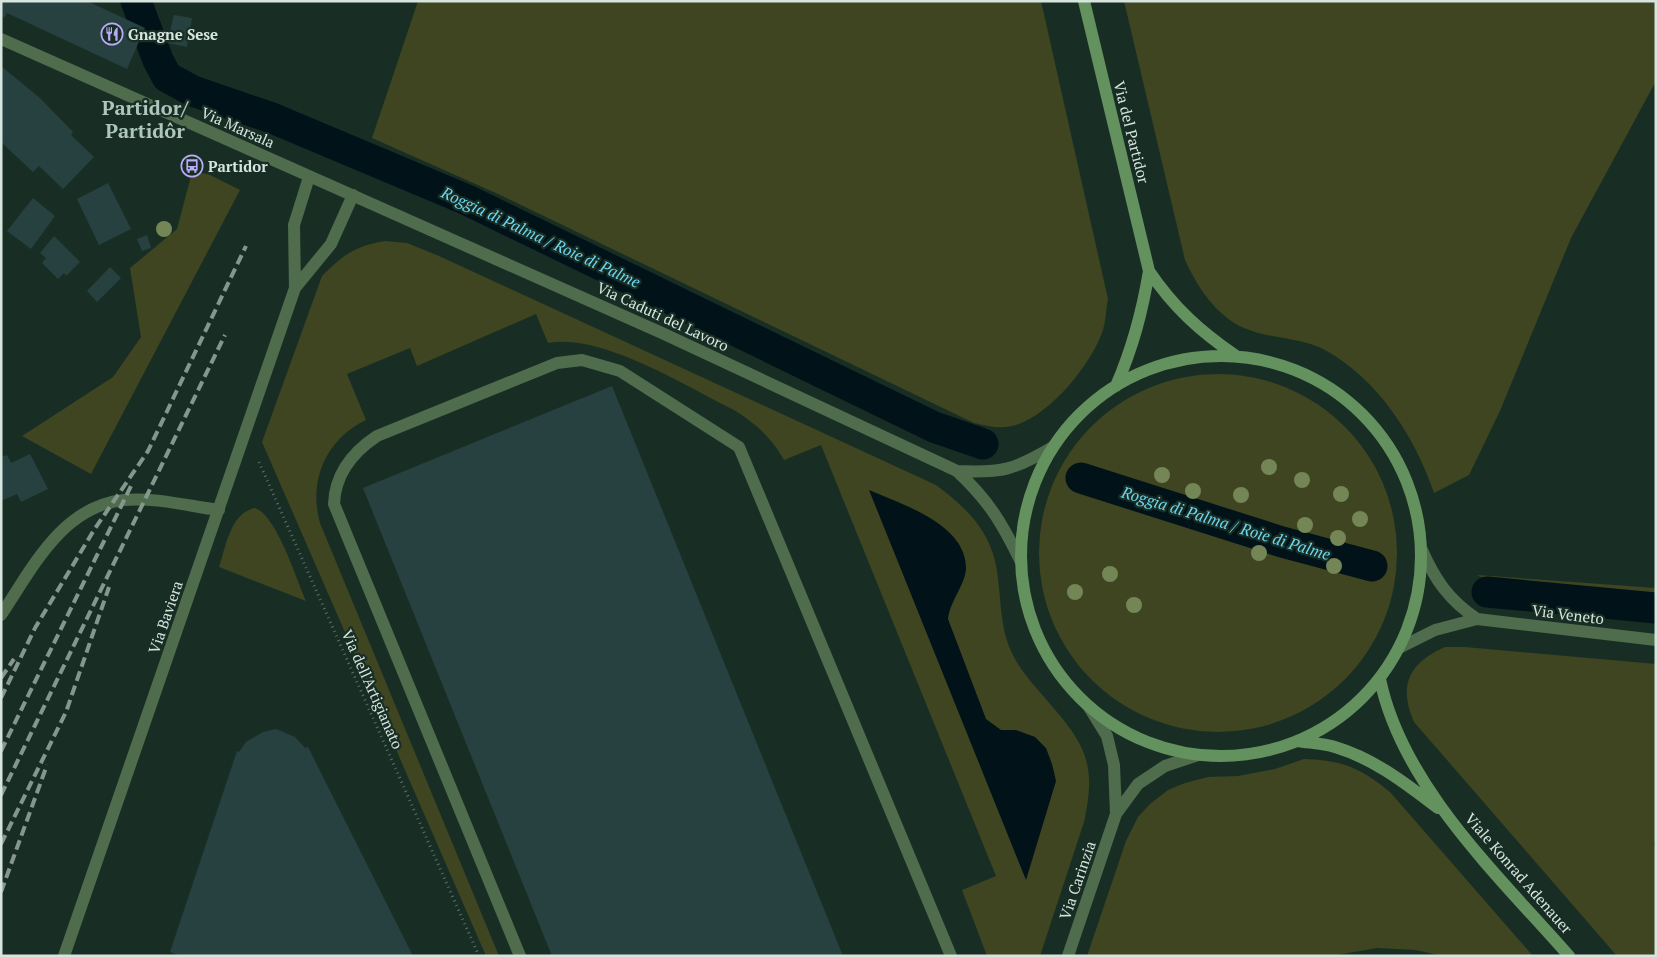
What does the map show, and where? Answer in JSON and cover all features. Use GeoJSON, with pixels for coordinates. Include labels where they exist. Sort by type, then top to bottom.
{"type":"FeatureCollection","features":[{"type":"Feature","properties":{"kind":"main road","name":"Via del Partidor"},"geometry":{"type":"LineString","coordinates":[[1084,1],[1149,271],[1167,298],[1187,318],[1205,334],[1236,356]]}},
{"type":"Feature","properties":{"kind":"main road","name":"Via del Partidor"},"geometry":{"type":"LineString","coordinates":[[1116,386],[1130,355],[1141,318],[1149,271]]}},
{"type":"Feature","properties":{"kind":"main road"},"geometry":{"type":"LineString","coordinates":[[1205,356],[1236,356],[1284,365],[1329,386],[1367,417],[1396,456],[1414,501],[1422,550],[1417,601],[1399,648],[1380,679],[1356,704],[1335,720],[1297,742],[1248,754],[1198,755],[1159,747],[1122,730],[1089,707],[1061,677],[1040,642],[1026,603],[1021,562],[1024,522],[1035,483],[1054,447],[1081,413],[1116,386],[1144,371],[1174,361],[1205,356]]}},
{"type":"Feature","properties":{"kind":"main road","name":"Viale Konrad Adenauer"},"geometry":{"type":"LineString","coordinates":[[1380,679],[1386,707],[1394,728],[1444,812],[1569,956]]}},
{"type":"Feature","properties":{"kind":"main road","name":"Viale Konrad Adenauer"},"geometry":{"type":"LineString","coordinates":[[1297,742],[1333,746],[1362,756],[1388,771],[1444,812]]}},
{"type":"Feature","properties":{"kind":"street","name":"Via Marsala"},"geometry":{"type":"LineString","coordinates":[[1,39],[353,195]]}},
{"type":"Feature","properties":{"kind":"street","name":"Via Baviera"},"geometry":{"type":"LineString","coordinates":[[64,956],[295,288],[294,225],[310,177]]}},
{"type":"Feature","properties":{"kind":"street","name":"Via Baviera"},"geometry":{"type":"LineString","coordinates":[[295,288],[331,244],[353,195]]}},
{"type":"Feature","properties":{"kind":"street","name":"Via Caduti del Lavoro"},"geometry":{"type":"LineString","coordinates":[[353,195],[662,333],[958,471],[980,493],[997,514],[1021,562]]}},
{"type":"Feature","properties":{"kind":"street"},"geometry":{"type":"LineString","coordinates":[[520,956],[334,504],[334,491],[339,476],[351,458],[364,445],[378,436],[550,365],[582,360],[620,372],[739,447],[951,956]]}},
{"type":"Feature","properties":{"kind":"street","name":"Via Caduti del Lavoro"},"geometry":{"type":"LineString","coordinates":[[958,471],[985,472],[1021,466],[1054,447]]}},
{"type":"Feature","properties":{"kind":"street"},"geometry":{"type":"LineString","coordinates":[[1,615],[51,540],[85,512],[124,500],[145,500],[219,510]]}},
{"type":"Feature","properties":{"kind":"street","name":"Via Veneto"},"geometry":{"type":"LineString","coordinates":[[1422,550],[1433,575],[1446,594],[1458,606],[1477,619]]}},
{"type":"Feature","properties":{"kind":"street","name":"Via Veneto"},"geometry":{"type":"LineString","coordinates":[[1399,648],[1435,630],[1477,619],[1656,640]]}},
{"type":"Feature","properties":{"kind":"street","name":"Via Carinzia"},"geometry":{"type":"LineString","coordinates":[[1089,707],[1107,736],[1114,765],[1116,814]]}},
{"type":"Feature","properties":{"kind":"street","name":"Via Carinzia"},"geometry":{"type":"LineString","coordinates":[[1068,956],[1116,814],[1138,784],[1165,766],[1198,755]]}},
{"type":"Feature","properties":{"kind":"path","name":"Via dell'Artigianato"},"geometry":{"type":"LineString","coordinates":[[246,432],[479,956]]}},
{"type":"Feature","properties":{"kind":"green space"},"geometry":{"type":"Polygon","coordinates":[[[418,1],[1041,1],[1108,299],[1104,326],[1097,344],[1067,388],[1054,401],[1026,421],[1007,427],[993,427],[974,423],[498,194],[372,138],[418,1]]]}},
{"type":"Feature","properties":{"kind":"green space"},"geometry":{"type":"Polygon","coordinates":[[[1124,1],[1656,1],[1656,81],[1571,238],[1500,411],[1469,475],[1434,493],[1426,472],[1405,431],[1378,393],[1362,377],[1344,362],[1325,350],[1295,340],[1254,332],[1244,328],[1224,316],[1201,290],[1185,260],[1124,1]]]}},
{"type":"Feature","properties":{"kind":"green space"},"geometry":{"type":"Polygon","coordinates":[[[192,172],[208,174],[240,190],[91,474],[22,436],[113,377],[141,337],[130,268],[177,229],[192,172]]]}},
{"type":"Feature","properties":{"kind":"green space"},"geometry":{"type":"Polygon","coordinates":[[[385,241],[407,243],[439,256],[936,485],[973,518],[986,538],[995,561],[1002,618],[1011,651],[1027,677],[1075,736],[1087,764],[1089,780],[1084,822],[1040,956],[987,956],[962,890],[996,876],[821,445],[784,460],[768,438],[749,420],[734,410],[668,376],[618,353],[593,346],[569,342],[548,343],[536,314],[417,366],[410,348],[347,374],[366,420],[340,438],[331,450],[319,477],[316,492],[320,523],[499,956],[486,956],[262,442],[322,276],[336,262],[350,252],[385,241]]]}},
{"type":"Feature","properties":{"kind":"green space"},"geometry":{"type":"Polygon","coordinates":[[[1218,374],[1253,378],[1286,388],[1317,405],[1344,427],[1366,454],[1383,485],[1393,518],[1397,553],[1393,588],[1383,621],[1366,652],[1344,679],[1317,701],[1286,718],[1253,728],[1218,732],[1183,728],[1150,718],[1119,701],[1092,679],[1070,652],[1053,621],[1043,588],[1039,553],[1043,518],[1053,485],[1070,454],[1092,427],[1119,405],[1150,388],[1183,378],[1218,374]]]}},
{"type":"Feature","properties":{"kind":"green space"},"geometry":{"type":"Polygon","coordinates":[[[255,508],[263,513],[278,535],[306,601],[219,567],[234,524],[247,511],[255,508]]]}},
{"type":"Feature","properties":{"kind":"green space"},"geometry":{"type":"Polygon","coordinates":[[[1477,575],[1656,588],[1656,602],[1504,587],[1477,575]]]}},
{"type":"Feature","properties":{"kind":"green space"},"geometry":{"type":"Polygon","coordinates":[[[1445,647],[1465,647],[1656,664],[1656,835],[1654,846],[1656,847],[1656,956],[1617,956],[1414,722],[1407,697],[1407,686],[1410,677],[1423,660],[1445,647]]]}},
{"type":"Feature","properties":{"kind":"green space"},"geometry":{"type":"Polygon","coordinates":[[[1304,759],[1329,761],[1350,767],[1370,777],[1390,792],[1533,956],[1442,956],[1416,950],[1377,948],[1331,956],[1087,956],[1126,841],[1138,817],[1150,804],[1168,790],[1185,783],[1208,777],[1238,776],[1275,769],[1304,759]]]}},
{"type":"Feature","properties":{"kind":"shaded area"},"geometry":{"type":"Polygon","coordinates":[[[869,490],[914,509],[930,518],[956,540],[963,553],[966,569],[948,619],[986,719],[1001,730],[1016,730],[1035,737],[1046,748],[1056,781],[1026,880],[869,490]]]}},
{"type":"Feature","properties":{"kind":"building"},"geometry":{"type":"Polygon","coordinates":[[[1,1],[87,1],[145,28],[127,69],[7,13],[4,18],[1,16],[1,1]]]}},
{"type":"Feature","properties":{"kind":"building"},"geometry":{"type":"Polygon","coordinates":[[[174,15],[192,18],[187,47],[167,43],[174,15]]]}},
{"type":"Feature","properties":{"kind":"building"},"geometry":{"type":"Polygon","coordinates":[[[1,66],[40,98],[73,132],[71,135],[94,157],[63,189],[39,166],[33,172],[1,142],[1,66]]]}},
{"type":"Feature","properties":{"kind":"building"},"geometry":{"type":"Polygon","coordinates":[[[108,183],[131,229],[99,245],[77,199],[108,183]]]}},
{"type":"Feature","properties":{"kind":"building"},"geometry":{"type":"Polygon","coordinates":[[[33,198],[55,216],[31,249],[7,231],[33,198]]]}},
{"type":"Feature","properties":{"kind":"building"},"geometry":{"type":"Polygon","coordinates":[[[147,235],[151,248],[142,251],[137,239],[147,235]]]}},
{"type":"Feature","properties":{"kind":"building"},"geometry":{"type":"Polygon","coordinates":[[[54,236],[80,262],[66,276],[64,273],[58,279],[42,263],[46,258],[40,253],[54,236]]]}},
{"type":"Feature","properties":{"kind":"building"},"geometry":{"type":"Polygon","coordinates":[[[110,267],[121,278],[97,302],[87,291],[110,267]]]}},
{"type":"Feature","properties":{"kind":"building"},"geometry":{"type":"Polygon","coordinates":[[[612,386],[843,956],[552,956],[363,488],[612,386]]]}},
{"type":"Feature","properties":{"kind":"building"},"geometry":{"type":"Polygon","coordinates":[[[30,454],[48,489],[21,502],[17,494],[1,501],[1,457],[7,455],[11,463],[30,454]]]}},
{"type":"Feature","properties":{"kind":"building"},"geometry":{"type":"Polygon","coordinates":[[[276,729],[295,737],[305,748],[308,747],[413,956],[180,956],[170,952],[237,751],[239,752],[246,742],[263,732],[276,729]]]}},
{"type":"Feature","properties":{"kind":"waterway","name":"Roggia di Palma / Roie di Palme"},"geometry":{"type":"LineString","coordinates":[[136,1],[158,60],[167,77],[193,91],[272,118],[467,200],[934,427],[983,444]]}},
{"type":"Feature","properties":{"kind":"waterway","name":"Roggia di Palma / Roie di Palme"},"geometry":{"type":"LineString","coordinates":[[1081,478],[1282,542],[1372,566]]}},
{"type":"Feature","properties":{"kind":"waterway","name":"Roggia di Palma / Roie di Palme"},"geometry":{"type":"LineString","coordinates":[[1487,592],[1656,608]]}},
{"type":"Feature","properties":{"kind":"railway"},"geometry":{"type":"LineString","coordinates":[[1,698],[35,628],[94,530],[148,451],[246,246]]}},
{"type":"Feature","properties":{"kind":"railway"},"geometry":{"type":"LineString","coordinates":[[1,795],[225,335]]}},
{"type":"Feature","properties":{"kind":"railway"},"geometry":{"type":"LineString","coordinates":[[1,751],[132,484]]}},
{"type":"Feature","properties":{"kind":"railway"},"geometry":{"type":"LineString","coordinates":[[1,844],[66,712],[109,587]]}},
{"type":"Feature","properties":{"kind":"railway"},"geometry":{"type":"LineString","coordinates":[[1,678],[14,659]]}},
{"type":"Feature","properties":{"kind":"railway"},"geometry":{"type":"LineString","coordinates":[[1,892],[47,765]]}},
{"type":"Feature","properties":{"kind":"place","name":"Gnagne Sese"},"geometry":{"type":"Point","coordinates":[112,34]}},
{"type":"Feature","properties":{"kind":"place","name":"Partidor"},"geometry":{"type":"Point","coordinates":[192,166]}},
{"type":"Feature","properties":{"kind":"district","name":"Partidor/ Partidôr"},"geometry":{"type":"Point","coordinates":[145,118]}}]}
